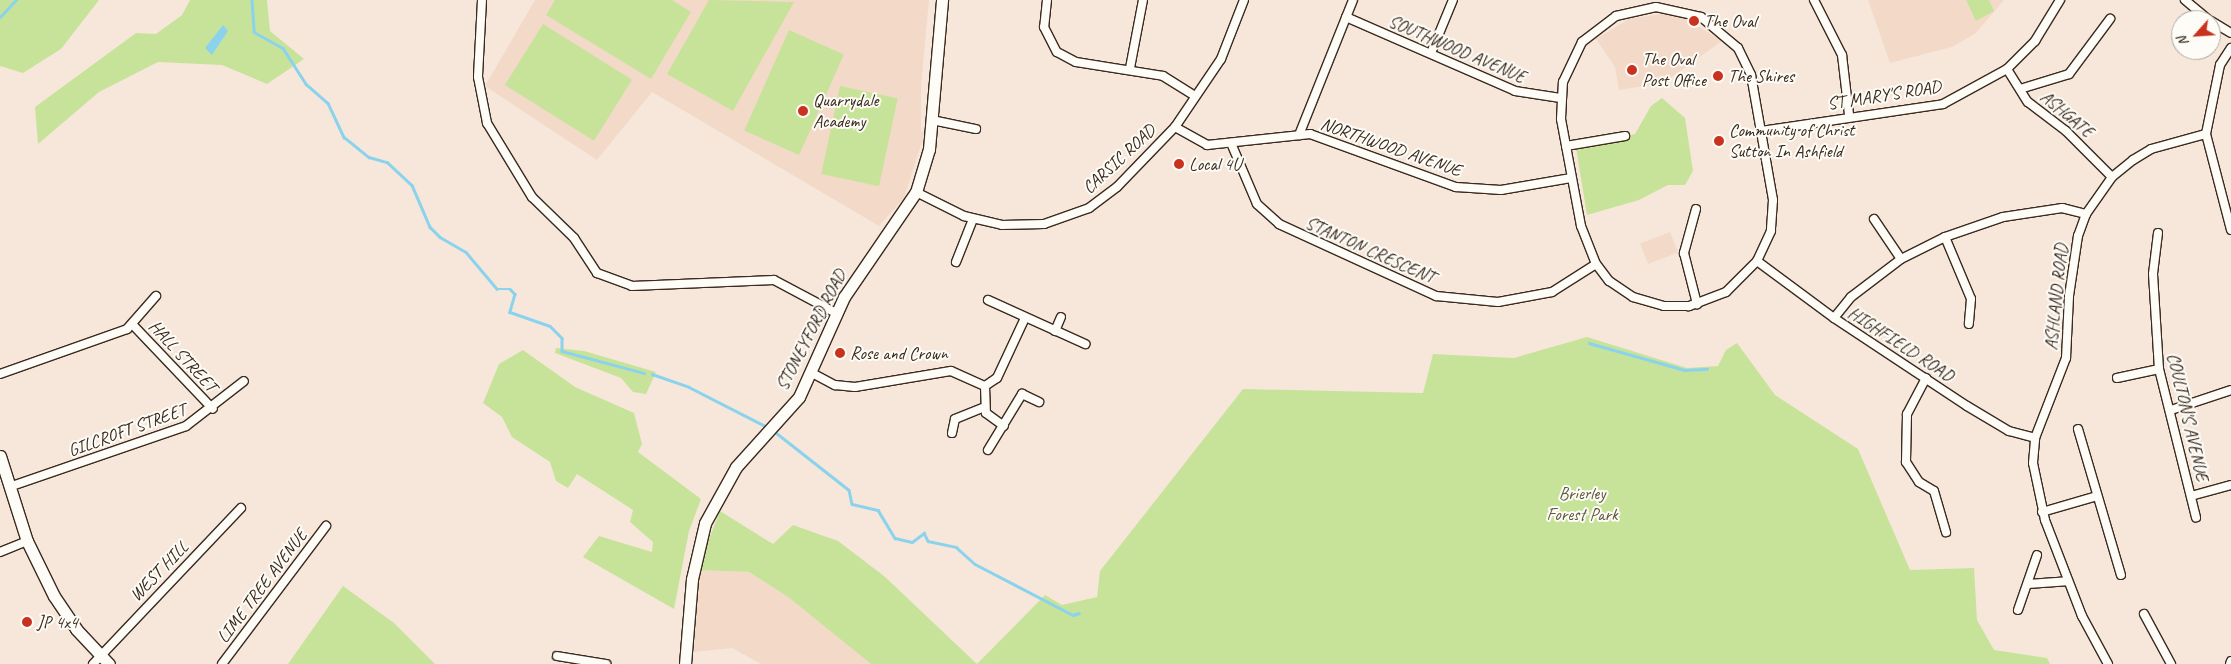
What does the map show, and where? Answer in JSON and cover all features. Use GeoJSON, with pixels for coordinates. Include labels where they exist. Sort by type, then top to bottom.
{"type":"FeatureCollection","features":[{"type":"Feature","properties":{"kind":"main road","name":"STONEYFORD ROAD"},"geometry":{"type":"LineString","coordinates":[[685,664],[692,579],[705,523],[736,467],[776,424],[812,373],[836,313],[916,192],[929,149],[942,0]]}},
{"type":"Feature","properties":{"kind":"main road"},"geometry":{"type":"LineString","coordinates":[[0,456],[27,541],[54,596],[96,660],[109,664]]}},
{"type":"Feature","properties":{"kind":"street"},"geometry":{"type":"LineString","coordinates":[[482,0],[478,77],[487,123],[532,197],[574,238],[597,273],[632,286],[774,280],[836,313]]}},
{"type":"Feature","properties":{"kind":"street"},"geometry":{"type":"LineString","coordinates":[[1047,0],[1044,27],[1057,52],[1076,62],[1130,68],[1163,76],[1194,96]]}},
{"type":"Feature","properties":{"kind":"street"},"geometry":{"type":"LineString","coordinates":[[1130,68],[1143,0]]}},
{"type":"Feature","properties":{"kind":"street","name":"CARSIC ROAD"},"geometry":{"type":"LineString","coordinates":[[916,192],[973,219],[1032,225],[1074,215],[1104,198],[1175,127],[1220,59],[1244,0]]}},
{"type":"Feature","properties":{"kind":"street"},"geometry":{"type":"LineString","coordinates":[[1299,134],[1353,0]]}},
{"type":"Feature","properties":{"kind":"street"},"geometry":{"type":"LineString","coordinates":[[1431,54],[1453,0]]}},
{"type":"Feature","properties":{"kind":"street"},"geometry":{"type":"LineString","coordinates":[[1814,0],[1842,55],[1849,114]]}},
{"type":"Feature","properties":{"kind":"street","name":"ST MARY'S ROAD"},"geometry":{"type":"LineString","coordinates":[[1761,131],[1849,114],[1943,104],[2007,70],[2035,41],[2060,0]]}},
{"type":"Feature","properties":{"kind":"street"},"geometry":{"type":"LineString","coordinates":[[2185,0],[2197,10]]}},
{"type":"Feature","properties":{"kind":"street"},"geometry":{"type":"LineString","coordinates":[[1655,3],[1701,16],[1738,48],[1751,74],[1773,217],[1757,261],[1735,286],[1697,304],[1664,306],[1633,298],[1609,281],[1596,264],[1580,226],[1566,146],[1560,98],[1571,60],[1594,30],[1616,16],[1655,3]]}},
{"type":"Feature","properties":{"kind":"street","name":"SOUTHWOOD AVENUE"},"geometry":{"type":"LineString","coordinates":[[1346,17],[1514,91],[1560,98]]}},
{"type":"Feature","properties":{"kind":"street"},"geometry":{"type":"LineString","coordinates":[[2020,89],[2069,74],[2110,19]]}},
{"type":"Feature","properties":{"kind":"street"},"geometry":{"type":"LineString","coordinates":[[2231,48],[2220,66],[2206,134],[2231,230]]}},
{"type":"Feature","properties":{"kind":"street","name":"ASHGATE"},"geometry":{"type":"LineString","coordinates":[[2007,70],[2028,102],[2066,131],[2112,177]]}},
{"type":"Feature","properties":{"kind":"street"},"geometry":{"type":"LineString","coordinates":[[932,120],[976,129]]}},
{"type":"Feature","properties":{"kind":"street","name":"NORTHWOOD AVENUE"},"geometry":{"type":"LineString","coordinates":[[1175,127],[1194,142],[1232,143],[1299,134],[1316,136],[1456,187],[1500,190],[1571,178]]}},
{"type":"Feature","properties":{"kind":"street"},"geometry":{"type":"LineString","coordinates":[[1834,318],[1851,297],[1901,259],[1945,238],[2003,217],[2062,208],[2086,214],[2112,177],[2151,149],[2206,134]]}},
{"type":"Feature","properties":{"kind":"street"},"geometry":{"type":"LineString","coordinates":[[1566,146],[1625,136]]}},
{"type":"Feature","properties":{"kind":"street","name":"STANTON CRESCENT"},"geometry":{"type":"LineString","coordinates":[[1232,143],[1257,204],[1279,224],[1436,296],[1498,302],[1552,292],[1596,264]]}},
{"type":"Feature","properties":{"kind":"street"},"geometry":{"type":"LineString","coordinates":[[1696,209],[1684,253],[1697,304]]}},
{"type":"Feature","properties":{"kind":"street","name":"ASHLAND ROAD"},"geometry":{"type":"LineString","coordinates":[[2086,214],[2070,288],[2066,358],[2035,438],[2033,463],[2042,512],[2067,581],[2108,664]]}},
{"type":"Feature","properties":{"kind":"street"},"geometry":{"type":"LineString","coordinates":[[956,262],[973,219]]}},
{"type":"Feature","properties":{"kind":"street"},"geometry":{"type":"LineString","coordinates":[[1874,219],[1901,259]]}},
{"type":"Feature","properties":{"kind":"street","name":"COULTON'S AVENUE"},"geometry":{"type":"LineString","coordinates":[[2158,233],[2153,274],[2159,369],[2171,410],[2196,517]]}},
{"type":"Feature","properties":{"kind":"street"},"geometry":{"type":"LineString","coordinates":[[1945,238],[1971,299],[1969,324]]}},
{"type":"Feature","properties":{"kind":"street","name":"HIGHFIELD ROAD"},"geometry":{"type":"LineString","coordinates":[[1757,261],[1834,318],[2009,432],[2035,438]]}},
{"type":"Feature","properties":{"kind":"street"},"geometry":{"type":"LineString","coordinates":[[0,374],[132,324],[156,296]]}},
{"type":"Feature","properties":{"kind":"street"},"geometry":{"type":"LineString","coordinates":[[988,300],[1084,344]]}},
{"type":"Feature","properties":{"kind":"street"},"geometry":{"type":"LineString","coordinates":[[985,386],[997,378],[1025,318]]}},
{"type":"Feature","properties":{"kind":"street"},"geometry":{"type":"LineString","coordinates":[[1055,331],[1061,318]]}},
{"type":"Feature","properties":{"kind":"street","name":"HALL STREET"},"geometry":{"type":"LineString","coordinates":[[132,324],[213,409]]}},
{"type":"Feature","properties":{"kind":"street"},"geometry":{"type":"LineString","coordinates":[[2117,378],[2159,369]]}},
{"type":"Feature","properties":{"kind":"street"},"geometry":{"type":"LineString","coordinates":[[812,373],[835,385],[855,387],[950,371],[985,386]]}},
{"type":"Feature","properties":{"kind":"street"},"geometry":{"type":"LineString","coordinates":[[1926,378],[1907,414],[1904,442],[1906,462],[1919,482],[1934,491],[1946,532]]}},
{"type":"Feature","properties":{"kind":"street","name":"GILCROFT STREET"},"geometry":{"type":"LineString","coordinates":[[9,487],[186,426],[213,409],[244,382]]}},
{"type":"Feature","properties":{"kind":"street"},"geometry":{"type":"LineString","coordinates":[[985,386],[984,406],[1004,426]]}},
{"type":"Feature","properties":{"kind":"street"},"geometry":{"type":"LineString","coordinates":[[2171,410],[2231,390]]}},
{"type":"Feature","properties":{"kind":"street"},"geometry":{"type":"LineString","coordinates":[[988,450],[1022,394],[1039,402]]}},
{"type":"Feature","properties":{"kind":"street"},"geometry":{"type":"LineString","coordinates":[[952,433],[955,420],[984,406]]}},
{"type":"Feature","properties":{"kind":"street"},"geometry":{"type":"LineString","coordinates":[[2078,429],[2121,575]]}},
{"type":"Feature","properties":{"kind":"street"},"geometry":{"type":"LineString","coordinates":[[2191,496],[2231,485]]}},
{"type":"Feature","properties":{"kind":"street"},"geometry":{"type":"LineString","coordinates":[[2042,512],[2097,496]]}},
{"type":"Feature","properties":{"kind":"street","name":"WEST HILL"},"geometry":{"type":"LineString","coordinates":[[96,660],[241,508]]}},
{"type":"Feature","properties":{"kind":"street","name":"LIME TREE AVENUE"},"geometry":{"type":"LineString","coordinates":[[222,664],[326,526]]}},
{"type":"Feature","properties":{"kind":"street"},"geometry":{"type":"LineString","coordinates":[[0,552],[27,541]]}},
{"type":"Feature","properties":{"kind":"street"},"geometry":{"type":"LineString","coordinates":[[2018,610],[2037,555]]}},
{"type":"Feature","properties":{"kind":"street"},"geometry":{"type":"LineString","coordinates":[[2028,584],[2067,581]]}},
{"type":"Feature","properties":{"kind":"street"},"geometry":{"type":"LineString","coordinates":[[2144,614],[2172,664]]}},
{"type":"Feature","properties":{"kind":"street"},"geometry":{"type":"LineString","coordinates":[[557,656],[606,664]]}},
{"type":"Feature","properties":{"kind":"shaded area","name":"Quarrydale Academy"},"geometry":{"type":"Polygon","coordinates":[[[535,0],[929,0],[921,86],[921,131],[925,132],[904,198],[879,226],[652,92],[597,160],[485,86],[535,0]]]}},
{"type":"Feature","properties":{"kind":"shaded area"},"geometry":{"type":"Polygon","coordinates":[[[1868,0],[2004,0],[1976,33],[1952,47],[1890,63],[1868,0]]]}},
{"type":"Feature","properties":{"kind":"shaded area"},"geometry":{"type":"Polygon","coordinates":[[[1661,14],[1685,18],[1722,41],[1664,83],[1619,90],[1615,67],[1596,39],[1629,19],[1661,14]]]}},
{"type":"Feature","properties":{"kind":"shaded area"},"geometry":{"type":"Polygon","coordinates":[[[1670,232],[1678,253],[1648,264],[1640,243],[1670,232]]]}},
{"type":"Feature","properties":{"kind":"shaded area"},"geometry":{"type":"Polygon","coordinates":[[[697,570],[749,572],[788,597],[871,664],[761,664],[732,648],[694,652],[697,570]]]}},
{"type":"Feature","properties":{"kind":"green space"},"geometry":{"type":"Polygon","coordinates":[[[0,0],[99,0],[61,49],[23,73],[0,66],[0,0]]]}},
{"type":"Feature","properties":{"kind":"green space"},"geometry":{"type":"Polygon","coordinates":[[[190,0],[267,0],[270,31],[304,59],[267,84],[222,65],[158,62],[99,92],[38,144],[35,107],[136,33],[156,34],[182,15],[190,0]]]}},
{"type":"Feature","properties":{"kind":"green space"},"geometry":{"type":"Polygon","coordinates":[[[555,0],[672,0],[691,12],[651,79],[546,15],[555,0]]]}},
{"type":"Feature","properties":{"kind":"green space"},"geometry":{"type":"Polygon","coordinates":[[[709,0],[794,2],[733,111],[667,74],[709,0]]]}},
{"type":"Feature","properties":{"kind":"green space"},"geometry":{"type":"Polygon","coordinates":[[[1966,0],[1989,0],[1994,11],[1976,21],[1966,0]]]}},
{"type":"Feature","properties":{"kind":"green space"},"geometry":{"type":"Polygon","coordinates":[[[543,24],[632,80],[594,141],[505,85],[543,24]]]}},
{"type":"Feature","properties":{"kind":"green space"},"geometry":{"type":"Polygon","coordinates":[[[789,30],[844,54],[799,155],[744,130],[789,30]]]}},
{"type":"Feature","properties":{"kind":"green space"},"geometry":{"type":"Polygon","coordinates":[[[840,86],[898,98],[879,186],[821,174],[840,86]]]}},
{"type":"Feature","properties":{"kind":"green space"},"geometry":{"type":"Polygon","coordinates":[[[1662,98],[1685,118],[1693,171],[1685,185],[1668,185],[1639,200],[1587,215],[1576,148],[1635,134],[1651,106],[1662,98]]]}},
{"type":"Feature","properties":{"kind":"green space","name":"Brierley Forest Park"},"geometry":{"type":"Polygon","coordinates":[[[1587,337],[1687,368],[1718,366],[1726,350],[1737,343],[1775,395],[1858,449],[1910,570],[1974,568],[1977,620],[1994,650],[2047,658],[2050,664],[977,664],[1045,595],[1062,605],[1097,597],[1100,571],[1243,389],[1423,393],[1433,354],[1514,358],[1587,337]]]}},
{"type":"Feature","properties":{"kind":"green space"},"geometry":{"type":"Polygon","coordinates":[[[556,348],[584,351],[656,372],[646,394],[633,392],[621,378],[555,353],[556,348]]]}},
{"type":"Feature","properties":{"kind":"green space"},"geometry":{"type":"Polygon","coordinates":[[[523,350],[575,387],[634,413],[642,444],[638,452],[701,499],[689,531],[674,609],[583,557],[599,536],[652,552],[653,542],[630,522],[633,510],[577,474],[568,488],[556,481],[550,462],[512,437],[502,417],[483,403],[499,364],[523,350]]]}},
{"type":"Feature","properties":{"kind":"green space"},"geometry":{"type":"Polygon","coordinates":[[[720,511],[773,544],[793,525],[838,541],[884,576],[977,664],[871,664],[788,597],[749,572],[697,570],[720,511]]]}},
{"type":"Feature","properties":{"kind":"green space"},"geometry":{"type":"Polygon","coordinates":[[[343,586],[394,623],[435,664],[288,664],[343,586]]]}},
{"type":"Feature","properties":{"kind":"water"},"geometry":{"type":"Polygon","coordinates":[[[223,25],[228,31],[212,55],[205,48],[223,25]]]}},
{"type":"Feature","properties":{"kind":"waterway"},"geometry":{"type":"LineString","coordinates":[[0,17],[16,0]]}},
{"type":"Feature","properties":{"kind":"waterway"},"geometry":{"type":"LineString","coordinates":[[252,0],[254,32],[283,48],[306,84],[328,103],[344,137],[369,157],[387,162],[412,185],[430,227],[440,237],[466,252],[497,289],[510,289],[515,294],[510,312],[550,326],[562,338],[562,351],[644,373]]}},
{"type":"Feature","properties":{"kind":"waterway"},"geometry":{"type":"LineString","coordinates":[[1589,343],[1685,370],[1707,369]]}},
{"type":"Feature","properties":{"kind":"waterway"},"geometry":{"type":"LineString","coordinates":[[652,374],[689,387],[767,427]]}},
{"type":"Feature","properties":{"kind":"waterway"},"geometry":{"type":"LineString","coordinates":[[774,431],[849,490],[852,504],[878,510],[895,538],[912,542],[924,533],[928,541],[956,547],[975,564],[1073,615],[1079,613]]}},
{"type":"Feature","properties":{"kind":"place","name":"The Oval"},"geometry":{"type":"Point","coordinates":[1694,21]}},
{"type":"Feature","properties":{"kind":"place","name":"The Oval Post Office"},"geometry":{"type":"Point","coordinates":[1632,70]}},
{"type":"Feature","properties":{"kind":"place","name":"The Shires"},"geometry":{"type":"Point","coordinates":[1718,76]}},
{"type":"Feature","properties":{"kind":"place","name":"Quarrydale Academy"},"geometry":{"type":"Point","coordinates":[803,111]}},
{"type":"Feature","properties":{"kind":"place","name":"Community of Christ Sutton In Ashfield"},"geometry":{"type":"Point","coordinates":[1719,141]}},
{"type":"Feature","properties":{"kind":"place","name":"Local 4U"},"geometry":{"type":"Point","coordinates":[1179,164]}},
{"type":"Feature","properties":{"kind":"place","name":"Rose and Crown"},"geometry":{"type":"Point","coordinates":[840,353]}},
{"type":"Feature","properties":{"kind":"place","name":"JP 4x4"},"geometry":{"type":"Point","coordinates":[27,622]}}]}
